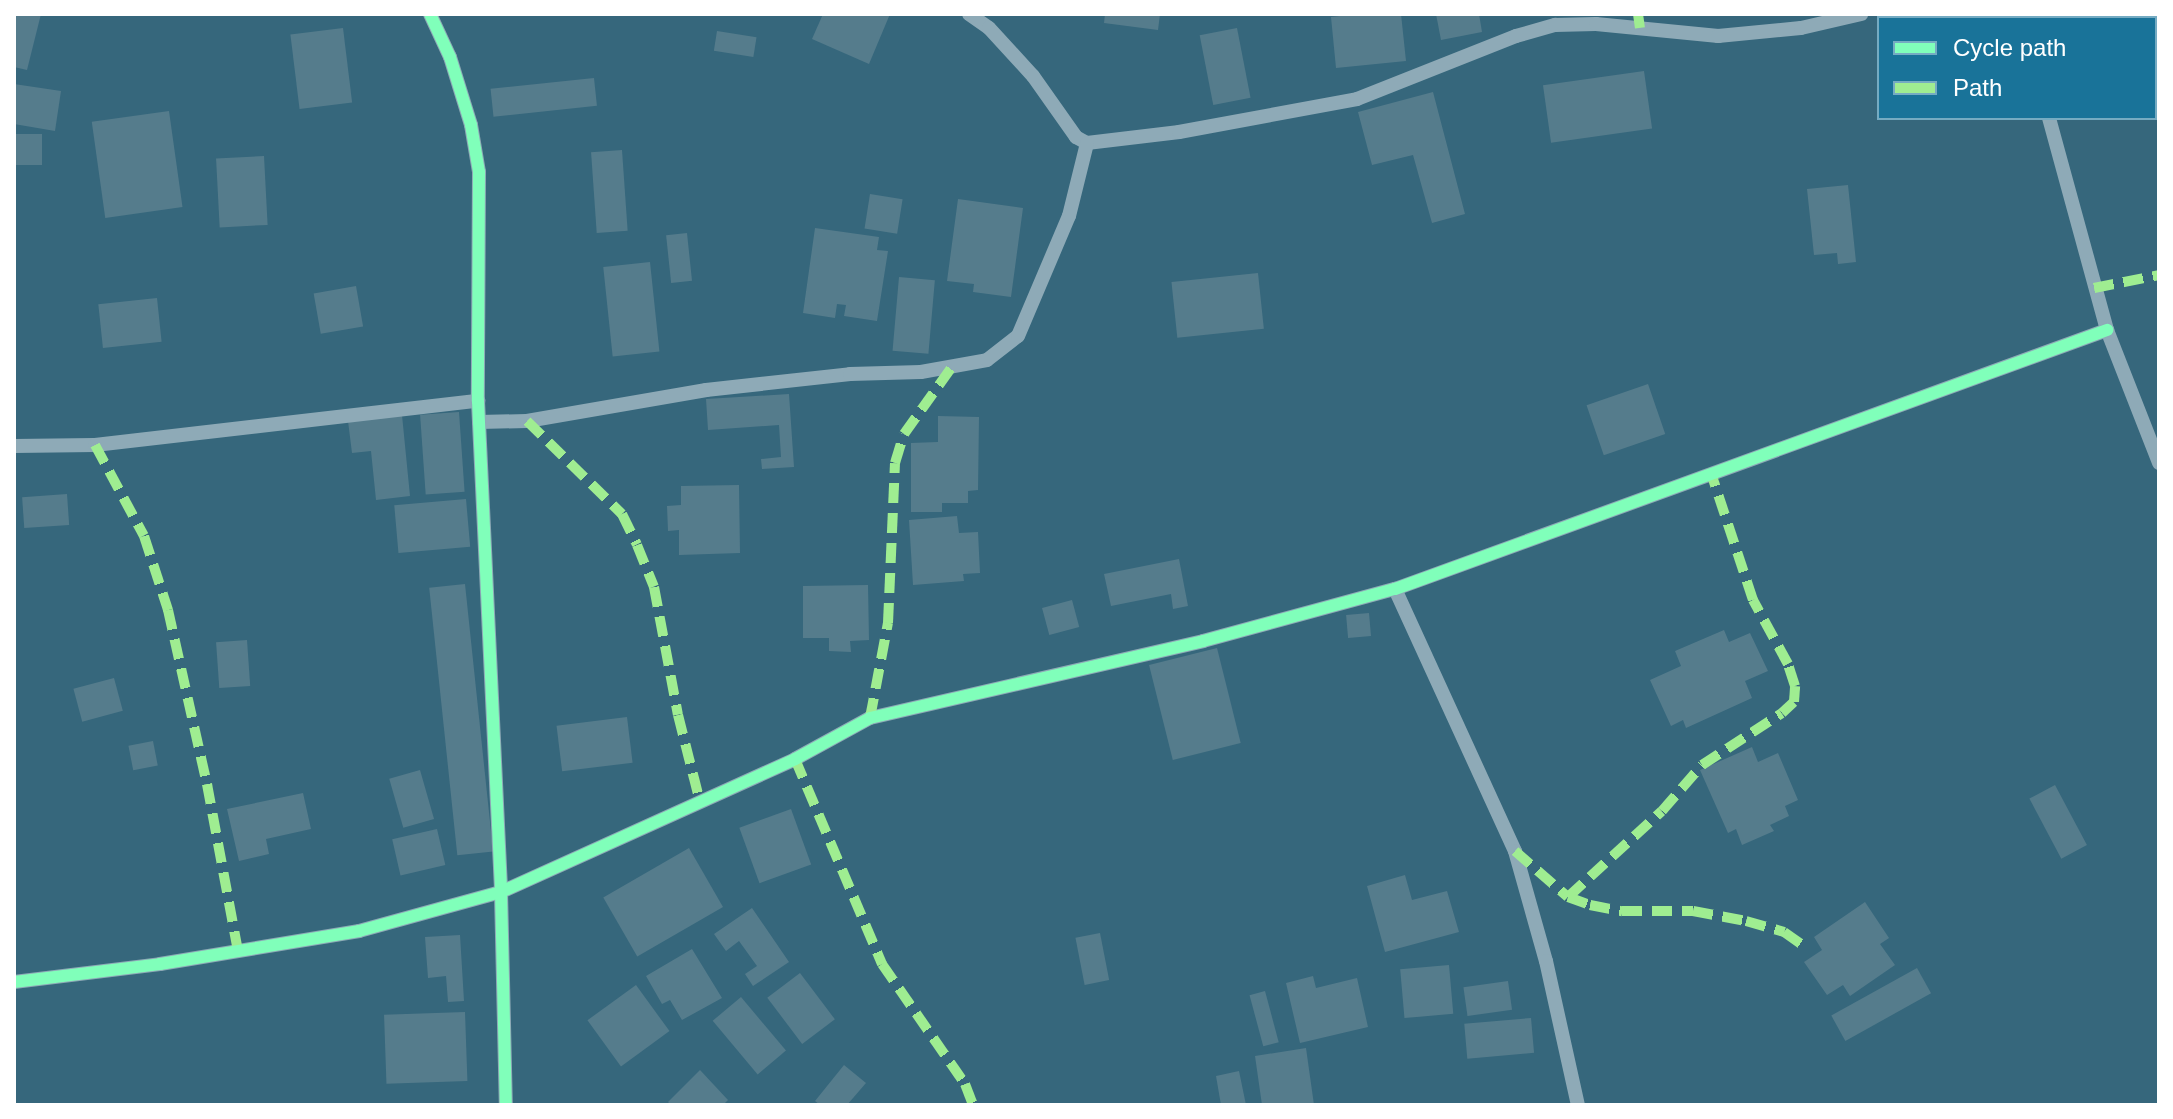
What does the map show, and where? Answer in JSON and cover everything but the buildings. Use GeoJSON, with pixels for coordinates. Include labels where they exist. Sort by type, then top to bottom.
{"type":"FeatureCollection","features":[{"type":"Feature","properties":{"kind":"street"},"geometry":{"type":"LineString","coordinates":[[430,14],[454,71],[471,125],[479,172],[478,401],[501,892],[506,1105]]}},
{"type":"Feature","properties":{"kind":"street"},"geometry":{"type":"LineString","coordinates":[[969,14],[989,28],[1033,76],[1076,137],[1087,143],[1179,132],[1357,99],[1516,36],[1555,25],[1596,24],[1718,36],[1801,28],[1861,14]]}},
{"type":"Feature","properties":{"kind":"street"},"geometry":{"type":"LineString","coordinates":[[2050,120],[2107,330],[2159,463]]}},
{"type":"Feature","properties":{"kind":"street"},"geometry":{"type":"LineString","coordinates":[[479,422],[527,421],[706,390],[850,374],[921,372],[987,360],[1018,336],[1069,216],[1087,143]]}},
{"type":"Feature","properties":{"kind":"street"},"geometry":{"type":"LineString","coordinates":[[14,982],[160,964],[359,931],[501,892],[795,759],[870,718],[1203,641],[1395,589],[2107,330]]}},
{"type":"Feature","properties":{"kind":"street"},"geometry":{"type":"LineString","coordinates":[[14,446],[95,445],[478,401]]}},
{"type":"Feature","properties":{"kind":"street"},"geometry":{"type":"LineString","coordinates":[[1395,589],[1515,851],[1546,961],[1578,1105]]}},
{"type":"Feature","properties":{"kind":"marked path"},"geometry":{"type":"LineString","coordinates":[[1638,14],[1640,28]]}},
{"type":"Feature","properties":{"kind":"marked path"},"geometry":{"type":"LineString","coordinates":[[2094,288],[2159,275]]}},
{"type":"Feature","properties":{"kind":"marked path"},"geometry":{"type":"LineString","coordinates":[[870,718],[888,623],[895,463],[904,434],[951,368]]}},
{"type":"Feature","properties":{"kind":"marked path"},"geometry":{"type":"LineString","coordinates":[[527,421],[622,514],[637,545],[654,587],[678,715],[700,802]]}},
{"type":"Feature","properties":{"kind":"marked path"},"geometry":{"type":"LineString","coordinates":[[95,445],[144,536],[168,610],[207,784],[238,951]]}},
{"type":"Feature","properties":{"kind":"marked path"},"geometry":{"type":"LineString","coordinates":[[1568,897],[1662,811],[1702,765],[1794,702],[1795,686],[1788,664],[1753,600],[1711,473]]}},
{"type":"Feature","properties":{"kind":"marked path"},"geometry":{"type":"LineString","coordinates":[[795,759],[882,964],[965,1084],[973,1105]]}},
{"type":"Feature","properties":{"kind":"marked path"},"geometry":{"type":"LineString","coordinates":[[1515,851],[1568,897],[1590,905],[1622,911],[1693,911],[1746,921],[1784,932],[1807,948]]}},
{"type":"Feature","properties":{"kind":"cycle path"},"geometry":{"type":"LineString","coordinates":[[430,14],[450,57],[471,125],[479,172],[478,401],[501,892],[506,1105]]}},
{"type":"Feature","properties":{"kind":"cycle path"},"geometry":{"type":"LineString","coordinates":[[14,982],[160,964],[359,931],[501,892],[795,759],[870,718],[1203,641],[1395,589],[2107,330]]}}]}
